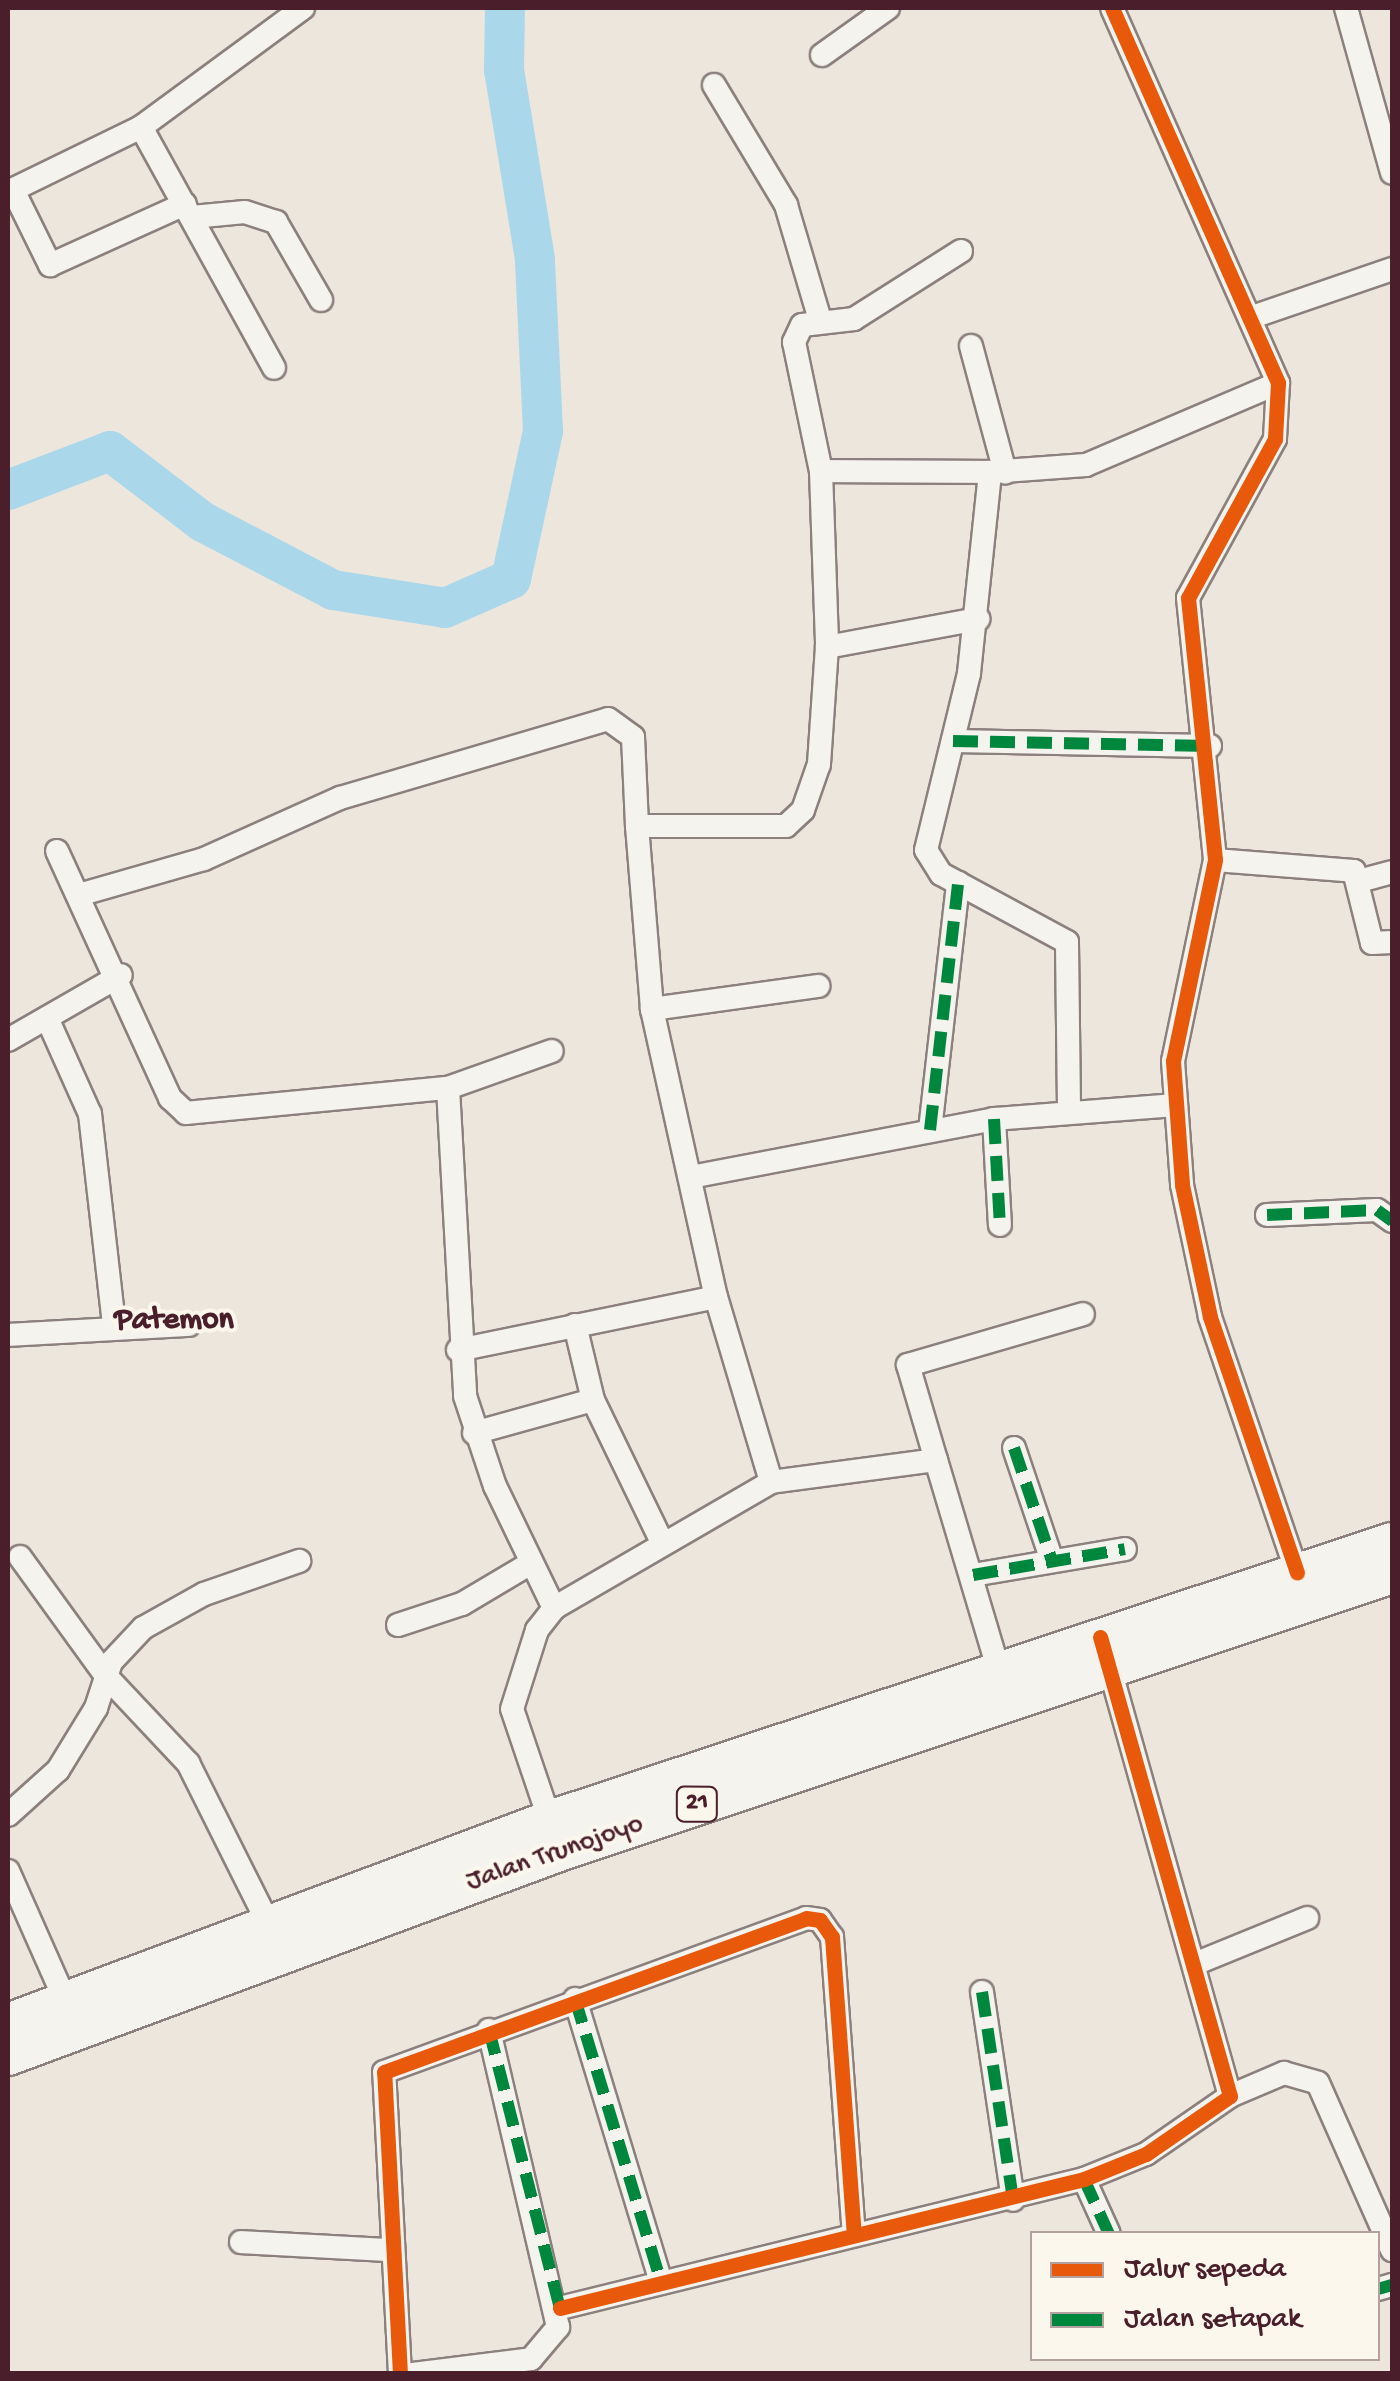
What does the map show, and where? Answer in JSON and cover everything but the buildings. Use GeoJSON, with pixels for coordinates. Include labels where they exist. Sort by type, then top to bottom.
{"type":"FeatureCollection","features":[{"type":"Feature","properties":{"kind":"highway","name":"Jalan Trunojoyo"},"geometry":{"type":"LineString","coordinates":[[8,2055],[72,2015],[275,1938],[1105,1652],[1297,1573],[1392,1543]]}},
{"type":"Feature","properties":{"kind":"highway","name":"Jalan Trunojoyo"},"geometry":{"type":"LineString","coordinates":[[275,1938],[550,1821],[999,1671],[1105,1652],[1392,1573]]}},
{"type":"Feature","properties":{"kind":"highway","name":"Jalan Trunojoyo"},"geometry":{"type":"LineString","coordinates":[[8,2024],[72,2015]]}},
{"type":"Feature","properties":{"kind":"street"},"geometry":{"type":"LineString","coordinates":[[302,8],[141,127],[10,191],[50,266],[188,210],[245,212],[276,222],[321,300]]}},
{"type":"Feature","properties":{"kind":"street"},"geometry":{"type":"LineString","coordinates":[[822,55],[888,8]]}},
{"type":"Feature","properties":{"kind":"street"},"geometry":{"type":"LineString","coordinates":[[1112,8],[1153,117],[1255,316],[1278,383],[1274,439],[1188,598],[1210,746],[1215,860],[1174,1022],[1174,1105],[1210,1317],[1297,1573]]}},
{"type":"Feature","properties":{"kind":"street"},"geometry":{"type":"LineString","coordinates":[[1346,8],[1387,132],[1392,173]]}},
{"type":"Feature","properties":{"kind":"street"},"geometry":{"type":"LineString","coordinates":[[714,86],[791,216],[820,320]]}},
{"type":"Feature","properties":{"kind":"street"},"geometry":{"type":"LineString","coordinates":[[141,127],[274,368]]}},
{"type":"Feature","properties":{"kind":"street"},"geometry":{"type":"LineString","coordinates":[[636,826],[775,829],[796,820],[818,764],[827,647],[821,471],[794,342],[798,330],[820,320],[854,319],[961,250]]}},
{"type":"Feature","properties":{"kind":"street"},"geometry":{"type":"LineString","coordinates":[[1255,316],[1392,268]]}},
{"type":"Feature","properties":{"kind":"street"},"geometry":{"type":"LineString","coordinates":[[972,346],[997,472],[978,618],[926,850],[935,870],[1044,923],[1070,947],[1069,1108]]}},
{"type":"Feature","properties":{"kind":"street"},"geometry":{"type":"LineString","coordinates":[[821,471],[997,472],[1086,465],[1278,383]]}},
{"type":"Feature","properties":{"kind":"street"},"geometry":{"type":"LineString","coordinates":[[827,647],[978,618]]}},
{"type":"Feature","properties":{"kind":"street"},"geometry":{"type":"LineString","coordinates":[[82,894],[204,859],[340,798],[608,719],[633,737],[636,826],[652,1009],[716,1297],[772,1482]]}},
{"type":"Feature","properties":{"kind":"street"},"geometry":{"type":"LineString","coordinates":[[953,741],[1210,746]]}},
{"type":"Feature","properties":{"kind":"street"},"geometry":{"type":"LineString","coordinates":[[57,851],[120,975],[162,1080],[186,1113],[448,1088],[552,1050]]}},
{"type":"Feature","properties":{"kind":"street"},"geometry":{"type":"LineString","coordinates":[[1215,860],[1349,870],[1359,881],[1372,942],[1392,942]]}},
{"type":"Feature","properties":{"kind":"street"},"geometry":{"type":"LineString","coordinates":[[1359,881],[1392,872]]}},
{"type":"Feature","properties":{"kind":"street"},"geometry":{"type":"LineString","coordinates":[[930,1130],[958,883]]}},
{"type":"Feature","properties":{"kind":"street"},"geometry":{"type":"LineString","coordinates":[[8,1040],[120,975]]}},
{"type":"Feature","properties":{"kind":"street"},"geometry":{"type":"LineString","coordinates":[[652,1009],[818,986]]}},
{"type":"Feature","properties":{"kind":"street"},"geometry":{"type":"LineString","coordinates":[[48,1018],[90,1114],[114,1324]]}},
{"type":"Feature","properties":{"kind":"street"},"geometry":{"type":"LineString","coordinates":[[448,1088],[458,1164],[458,1350],[474,1433],[530,1563],[554,1608]]}},
{"type":"Feature","properties":{"kind":"street"},"geometry":{"type":"LineString","coordinates":[[691,1177],[994,1118],[1069,1108],[1174,1105]]}},
{"type":"Feature","properties":{"kind":"street"},"geometry":{"type":"LineString","coordinates":[[994,1118],[1000,1225]]}},
{"type":"Feature","properties":{"kind":"street"},"geometry":{"type":"LineString","coordinates":[[1267,1215],[1377,1210],[1392,1221]]}},
{"type":"Feature","properties":{"kind":"street"},"geometry":{"type":"LineString","coordinates":[[458,1350],[716,1297]]}},
{"type":"Feature","properties":{"kind":"street"},"geometry":{"type":"LineString","coordinates":[[999,1671],[908,1365],[1083,1314]]}},
{"type":"Feature","properties":{"kind":"street"},"geometry":{"type":"LineString","coordinates":[[8,1334],[114,1324],[188,1326]]}},
{"type":"Feature","properties":{"kind":"street"},"geometry":{"type":"LineString","coordinates":[[575,1325],[594,1400],[662,1542]]}},
{"type":"Feature","properties":{"kind":"street"},"geometry":{"type":"LineString","coordinates":[[474,1433],[594,1400]]}},
{"type":"Feature","properties":{"kind":"street"},"geometry":{"type":"LineString","coordinates":[[1014,1448],[1052,1560]]}},
{"type":"Feature","properties":{"kind":"street"},"geometry":{"type":"LineString","coordinates":[[550,1821],[512,1690],[554,1608],[662,1542],[772,1482],[936,1460]]}},
{"type":"Feature","properties":{"kind":"street"},"geometry":{"type":"LineString","coordinates":[[973,1575],[1124,1550]]}},
{"type":"Feature","properties":{"kind":"street"},"geometry":{"type":"LineString","coordinates":[[20,1557],[106,1676],[188,1763],[275,1938]]}},
{"type":"Feature","properties":{"kind":"street"},"geometry":{"type":"LineString","coordinates":[[8,1815],[64,1760],[118,1650],[173,1608],[299,1561]]}},
{"type":"Feature","properties":{"kind":"street"},"geometry":{"type":"LineString","coordinates":[[398,1625],[462,1604],[530,1563]]}},
{"type":"Feature","properties":{"kind":"street"},"geometry":{"type":"LineString","coordinates":[[1105,1652],[1149,1791],[1230,2096]]}},
{"type":"Feature","properties":{"kind":"street"},"geometry":{"type":"LineString","coordinates":[[8,1871],[72,2015]]}},
{"type":"Feature","properties":{"kind":"street"},"geometry":{"type":"LineString","coordinates":[[1196,1963],[1307,1918]]}},
{"type":"Feature","properties":{"kind":"street"},"geometry":{"type":"LineString","coordinates":[[400,2374],[383,2074],[734,1938],[820,1920],[832,1938],[854,2234]]}},
{"type":"Feature","properties":{"kind":"street"},"geometry":{"type":"LineString","coordinates":[[982,1992],[1013,2200]]}},
{"type":"Feature","properties":{"kind":"street"},"geometry":{"type":"LineString","coordinates":[[575,1999],[660,2279]]}},
{"type":"Feature","properties":{"kind":"street"},"geometry":{"type":"LineString","coordinates":[[413,2374],[538,2356],[556,2336],[560,2308],[489,2030]]}},
{"type":"Feature","properties":{"kind":"street"},"geometry":{"type":"LineString","coordinates":[[560,2308],[660,2279],[1013,2200],[1084,2179],[1146,2154],[1230,2096],[1284,2073],[1318,2083],[1392,2250]]}},
{"type":"Feature","properties":{"kind":"street"},"geometry":{"type":"LineString","coordinates":[[1084,2179],[1108,2231]]}},
{"type":"Feature","properties":{"kind":"street"},"geometry":{"type":"LineString","coordinates":[[240,2242],[390,2250]]}},
{"type":"Feature","properties":{"kind":"waterway"},"geometry":{"type":"LineString","coordinates":[[8,490],[110,451],[203,522],[333,590],[445,608],[511,579],[543,431],[535,259],[504,70],[505,8]]}},
{"type":"Feature","properties":{"kind":"marked path"},"geometry":{"type":"LineString","coordinates":[[953,741],[1210,746]]}},
{"type":"Feature","properties":{"kind":"marked path"},"geometry":{"type":"LineString","coordinates":[[930,1130],[958,883]]}},
{"type":"Feature","properties":{"kind":"marked path"},"geometry":{"type":"LineString","coordinates":[[994,1119],[1000,1225]]}},
{"type":"Feature","properties":{"kind":"marked path"},"geometry":{"type":"LineString","coordinates":[[1267,1215],[1377,1210],[1392,1221]]}},
{"type":"Feature","properties":{"kind":"marked path"},"geometry":{"type":"LineString","coordinates":[[1014,1448],[1052,1561]]}},
{"type":"Feature","properties":{"kind":"marked path"},"geometry":{"type":"LineString","coordinates":[[973,1575],[1125,1549]]}},
{"type":"Feature","properties":{"kind":"marked path"},"geometry":{"type":"LineString","coordinates":[[982,1992],[1013,2200]]}},
{"type":"Feature","properties":{"kind":"marked path"},"geometry":{"type":"LineString","coordinates":[[575,1999],[660,2279]]}},
{"type":"Feature","properties":{"kind":"marked path"},"geometry":{"type":"LineString","coordinates":[[489,2030],[560,2308]]}},
{"type":"Feature","properties":{"kind":"marked path"},"geometry":{"type":"LineString","coordinates":[[1084,2179],[1108,2231]]}},
{"type":"Feature","properties":{"kind":"marked path"},"geometry":{"type":"LineString","coordinates":[[1380,2288],[1392,2285]]}},
{"type":"Feature","properties":{"kind":"cycle path"},"geometry":{"type":"LineString","coordinates":[[1112,8],[1278,383],[1275,439],[1188,598],[1215,860],[1173,1061],[1182,1185],[1210,1317],[1297,1573]]}},
{"type":"Feature","properties":{"kind":"cycle path"},"geometry":{"type":"LineString","coordinates":[[560,2308],[1084,2179],[1146,2154],[1230,2096],[1100,1637]]}},
{"type":"Feature","properties":{"kind":"cycle path"},"geometry":{"type":"LineString","coordinates":[[400,2374],[384,2072],[806,1918],[820,1920],[832,1937],[854,2234]]}},
{"type":"Feature","properties":{"kind":"district","name":"Patemon"},"geometry":{"type":"Point","coordinates":[174,1321]}}]}
